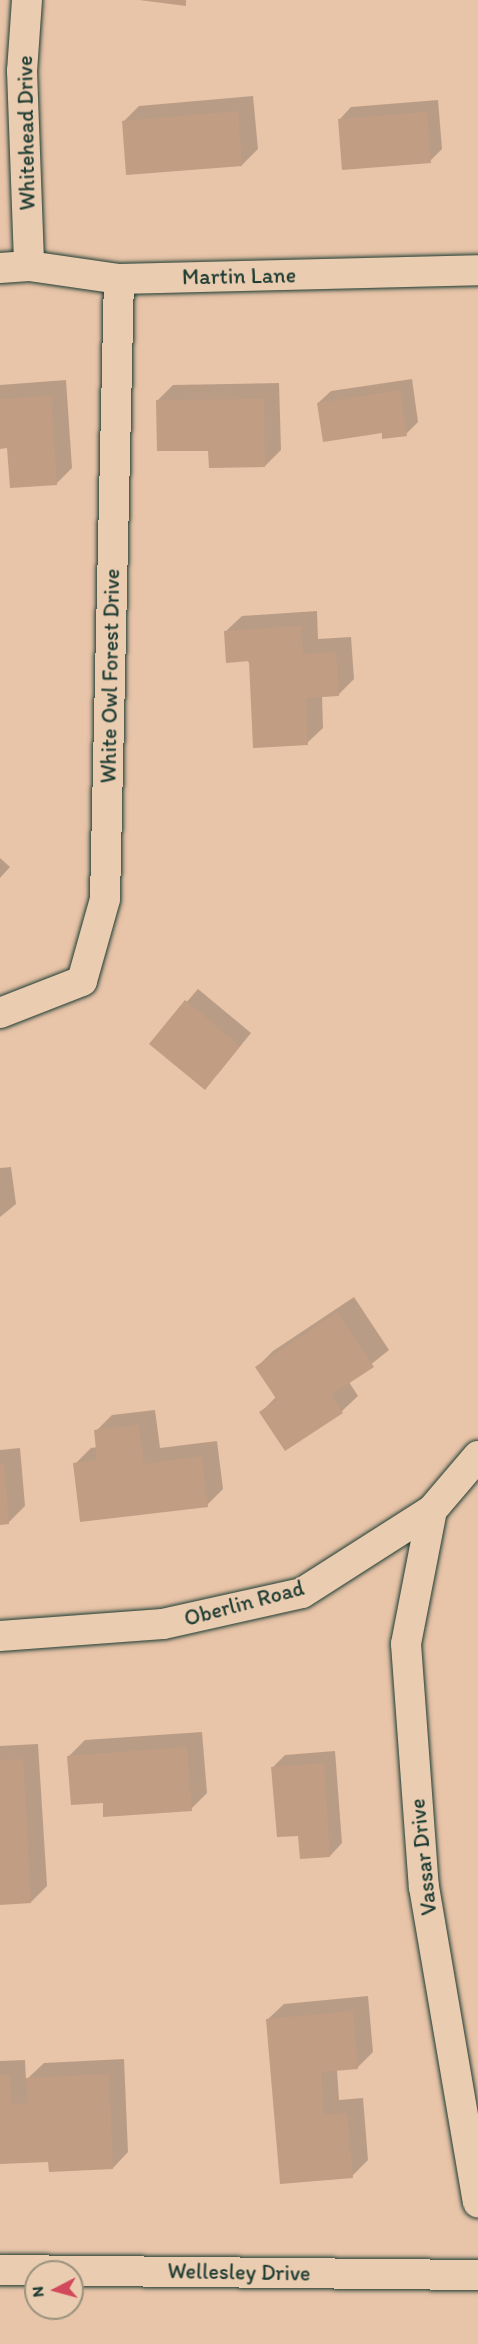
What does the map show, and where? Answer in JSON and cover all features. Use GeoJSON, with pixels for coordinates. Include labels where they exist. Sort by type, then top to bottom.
{"type":"FeatureCollection","features":[{"type":"Feature","properties":{"kind":"street","name":"Whitehead Drive"},"geometry":{"type":"LineString","coordinates":[[27,0],[22,71],[30,266]]}},
{"type":"Feature","properties":{"kind":"street","name":"Martin Lane"},"geometry":{"type":"LineString","coordinates":[[0,268],[30,266],[119,279],[478,270]]}},
{"type":"Feature","properties":{"kind":"street","name":"White Owl Forest Drive"},"geometry":{"type":"LineString","coordinates":[[0,1013],[82,981],[105,899],[119,279]]}},
{"type":"Feature","properties":{"kind":"street","name":"Oberlin Road"},"geometry":{"type":"LineString","coordinates":[[0,1636],[163,1624],[302,1593],[432,1510],[478,1456]]}},
{"type":"Feature","properties":{"kind":"street","name":"Vassar Drive"},"geometry":{"type":"LineString","coordinates":[[432,1510],[406,1644],[424,1887],[478,2202]]}},
{"type":"Feature","properties":{"kind":"street","name":"Wellesley Drive"},"geometry":{"type":"LineString","coordinates":[[0,2270],[478,2275]]}},
{"type":"Feature","properties":{"kind":"building"},"geometry":{"type":"Polygon","coordinates":[[[139,0],[186,0],[186,6],[139,0]]]}},
{"type":"Feature","properties":{"kind":"building"},"geometry":{"type":"Polygon","coordinates":[[[238,111],[242,166],[126,175],[122,121],[238,111]]]}},
{"type":"Feature","properties":{"kind":"building"},"geometry":{"type":"Polygon","coordinates":[[[427,112],[431,163],[342,170],[338,119],[427,112]]]}},
{"type":"Feature","properties":{"kind":"building"},"geometry":{"type":"Polygon","coordinates":[[[400,390],[407,436],[382,439],[382,433],[323,442],[317,403],[400,390]]]}},
{"type":"Feature","properties":{"kind":"building"},"geometry":{"type":"Polygon","coordinates":[[[51,396],[57,485],[10,488],[7,448],[0,449],[0,399],[51,396]]]}},
{"type":"Feature","properties":{"kind":"building"},"geometry":{"type":"Polygon","coordinates":[[[264,399],[265,467],[209,468],[208,451],[157,451],[156,400],[264,399]]]}},
{"type":"Feature","properties":{"kind":"building"},"geometry":{"type":"Polygon","coordinates":[[[301,626],[303,654],[336,652],[339,696],[306,698],[308,745],[253,748],[249,661],[226,663],[224,631],[301,626]]]}},
{"type":"Feature","properties":{"kind":"building"},"geometry":{"type":"Polygon","coordinates":[[[185,1000],[240,1046],[205,1090],[149,1044],[185,1000]]]}},
{"type":"Feature","properties":{"kind":"building"},"geometry":{"type":"Polygon","coordinates":[[[337,1312],[374,1367],[331,1395],[343,1413],[285,1451],[259,1412],[277,1400],[255,1367],[337,1312]]]}},
{"type":"Feature","properties":{"kind":"building"},"geometry":{"type":"Polygon","coordinates":[[[139,1425],[144,1464],[202,1456],[208,1507],[80,1522],[73,1463],[97,1460],[94,1430],[139,1425]]]}},
{"type":"Feature","properties":{"kind":"building"},"geometry":{"type":"Polygon","coordinates":[[[4,1463],[9,1524],[0,1525],[0,1464],[4,1463]]]}},
{"type":"Feature","properties":{"kind":"building"},"geometry":{"type":"Polygon","coordinates":[[[187,1747],[192,1811],[103,1817],[103,1803],[71,1805],[67,1756],[187,1747]]]}},
{"type":"Feature","properties":{"kind":"building"},"geometry":{"type":"Polygon","coordinates":[[[23,1759],[31,1903],[0,1905],[0,1760],[23,1759]]]}},
{"type":"Feature","properties":{"kind":"building"},"geometry":{"type":"Polygon","coordinates":[[[324,1763],[330,1857],[300,1859],[298,1836],[277,1837],[271,1767],[324,1763]]]}},
{"type":"Feature","properties":{"kind":"building"},"geometry":{"type":"Polygon","coordinates":[[[353,2011],[358,2069],[321,2072],[324,2115],[347,2113],[353,2178],[280,2184],[266,2019],[353,2011]]]}},
{"type":"Feature","properties":{"kind":"building"},"geometry":{"type":"Polygon","coordinates":[[[109,2074],[113,2169],[49,2172],[48,2162],[0,2164],[0,2075],[10,2075],[11,2104],[28,2103],[26,2078],[109,2074]]]}}]}
